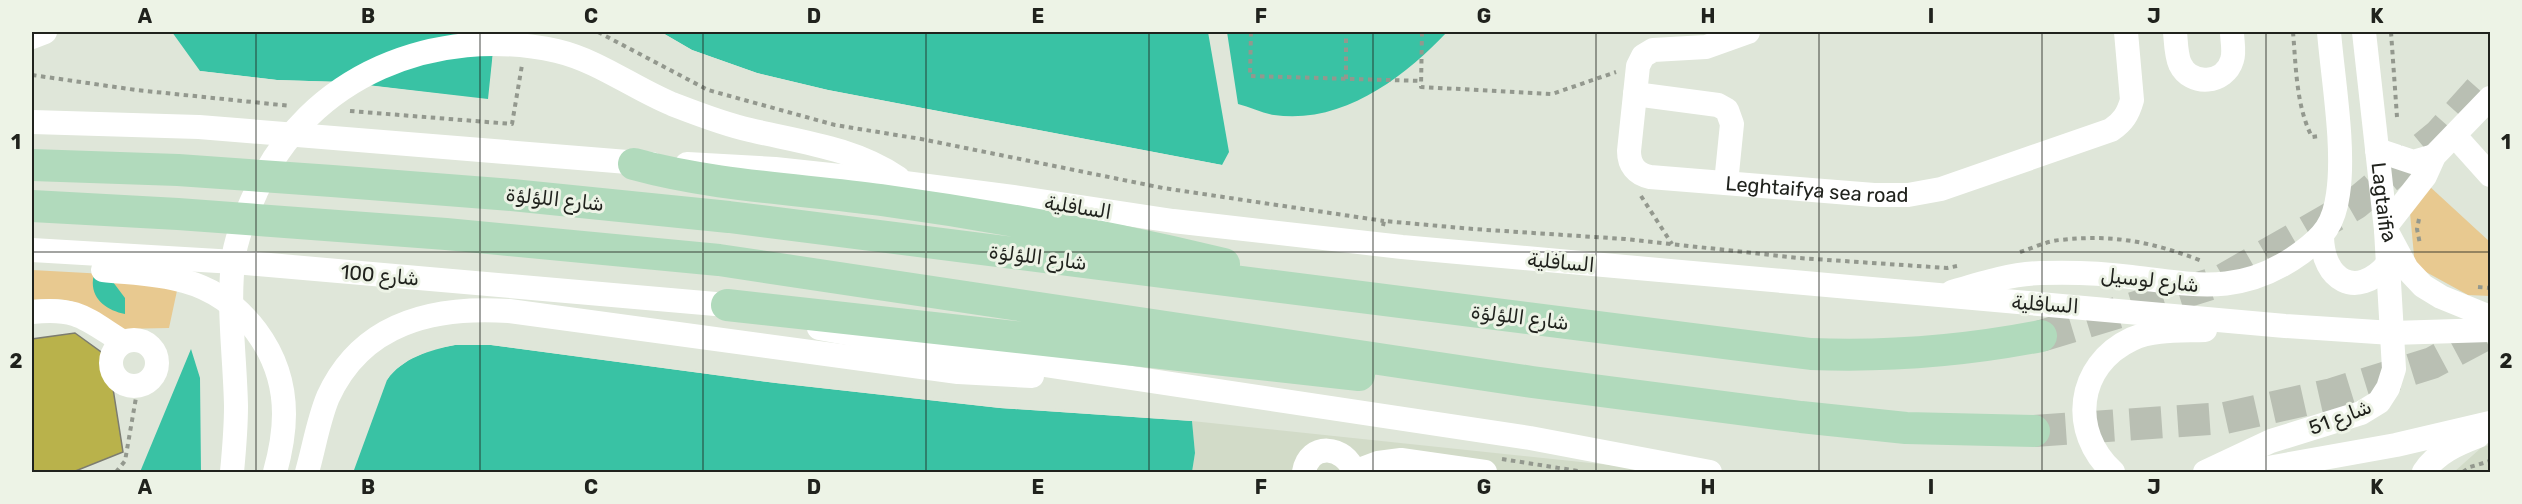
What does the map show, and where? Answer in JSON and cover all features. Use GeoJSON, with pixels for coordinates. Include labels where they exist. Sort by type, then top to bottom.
{"type":"FeatureCollection","features":[{"type":"Feature","properties":{"kind":"main road"},"geometry":{"type":"LineString","coordinates":[[634,164],[709,180],[937,208],[1041,224],[1431,306]]}},
{"type":"Feature","properties":{"kind":"main road","name":"شارع اللؤلؤة"},"geometry":{"type":"LineString","coordinates":[[32,165],[178,170],[512,195],[729,218],[1811,354],[1904,355],[1950,352],[2041,336]]}},
{"type":"Feature","properties":{"kind":"main road"},"geometry":{"type":"LineString","coordinates":[[32,206],[178,214],[446,234],[718,260],[1371,356],[1532,382],[1801,417],[1906,428],[2034,431]]}},
{"type":"Feature","properties":{"kind":"main road"},"geometry":{"type":"LineString","coordinates":[[728,305],[1443,385],[1487,387],[1532,382]]}},
{"type":"Feature","properties":{"kind":"street"},"geometry":{"type":"LineString","coordinates":[[32,37],[45,32]]}},
{"type":"Feature","properties":{"kind":"street"},"geometry":{"type":"LineString","coordinates":[[1638,173],[1629,157],[1636,83],[1643,56],[1653,50],[1706,47],[1748,32]]}},
{"type":"Feature","properties":{"kind":"street","name":"Leghtaifya sea road"},"geometry":{"type":"LineString","coordinates":[[1638,173],[1650,177],[1891,196],[1925,193],[1958,184],[2111,130],[2125,118],[2132,100],[2126,32]]}},
{"type":"Feature","properties":{"kind":"street"},"geometry":{"type":"LineString","coordinates":[[2175,32],[2177,55],[2184,70],[2199,80],[2216,78],[2229,67],[2233,51],[2232,32]]}},
{"type":"Feature","properties":{"kind":"street"},"geometry":{"type":"LineString","coordinates":[[2329,32],[2339,176],[2338,196],[2329,226],[2322,237],[2326,264],[2336,277],[2349,282],[2364,282],[2377,276],[2387,265]]}},
{"type":"Feature","properties":{"kind":"street","name":"Lagtaifia"},"geometry":{"type":"LineString","coordinates":[[2364,32],[2383,135],[2386,228],[2407,269],[2423,286],[2441,297],[2490,317]]}},
{"type":"Feature","properties":{"kind":"street"},"geometry":{"type":"LineString","coordinates":[[232,472],[236,405],[231,328],[235,252],[246,214],[262,178],[284,144],[306,118],[331,96],[359,78],[423,52],[457,45],[492,43],[526,45],[592,62],[657,97],[706,117],[746,129],[852,154],[905,183]]}},
{"type":"Feature","properties":{"kind":"street"},"geometry":{"type":"LineString","coordinates":[[1636,83],[1718,105],[1727,110],[1732,124],[1726,183]]}},
{"type":"Feature","properties":{"kind":"street"},"geometry":{"type":"LineString","coordinates":[[2386,228],[2410,193],[2425,176],[2434,156],[2490,98]]}},
{"type":"Feature","properties":{"kind":"street"},"geometry":{"type":"LineString","coordinates":[[32,122],[199,127],[634,164]]}},
{"type":"Feature","properties":{"kind":"street"},"geometry":{"type":"LineString","coordinates":[[2383,135],[2414,162],[2434,156]]}},
{"type":"Feature","properties":{"kind":"street"},"geometry":{"type":"LineString","coordinates":[[2455,136],[2490,175]]}},
{"type":"Feature","properties":{"kind":"street","name":"السافلية"},"geometry":{"type":"LineString","coordinates":[[634,164],[691,164],[774,169],[1013,196],[1173,221],[1378,244],[1939,296],[2392,333],[2490,330]]}},
{"type":"Feature","properties":{"kind":"street","name":"شارع 51"},"geometry":{"type":"LineString","coordinates":[[2205,472],[2271,441],[2361,413],[2379,402],[2388,388],[2394,369],[2386,228]]}},
{"type":"Feature","properties":{"kind":"street","name":"شارع لوسيل"},"geometry":{"type":"LineString","coordinates":[[1939,296],[2002,277],[2040,273],[2097,273],[2188,286],[2212,286],[2242,281],[2268,272],[2292,259],[2322,237]]}},
{"type":"Feature","properties":{"kind":"street"},"geometry":{"type":"LineString","coordinates":[[38,250],[85,268],[186,281],[210,291],[231,304],[250,322],[265,343],[275,365],[284,413],[283,437],[275,472]]}},
{"type":"Feature","properties":{"kind":"street","name":"شارع 100"},"geometry":{"type":"LineString","coordinates":[[38,250],[247,263],[728,305]]}},
{"type":"Feature","properties":{"kind":"street"},"geometry":{"type":"LineString","coordinates":[[728,305],[847,334],[1530,438],[1710,472]]}},
{"type":"Feature","properties":{"kind":"street"},"geometry":{"type":"LineString","coordinates":[[32,312],[66,311],[91,320],[117,348]]}},
{"type":"Feature","properties":{"kind":"street"},"geometry":{"type":"LineString","coordinates":[[307,472],[328,399],[350,362],[365,346],[397,326],[444,313],[510,311],[958,372],[1024,376],[1091,372]]}},
{"type":"Feature","properties":{"kind":"street"},"geometry":{"type":"LineString","coordinates":[[2113,472],[2102,462],[2090,444],[2084,424],[2084,402],[2089,382],[2100,363],[2115,348],[2134,338],[2155,333],[2285,326]]}},
{"type":"Feature","properties":{"kind":"street"},"geometry":{"type":"LineString","coordinates":[[139,339],[153,348],[157,355],[157,371],[152,378],[138,386],[122,383],[116,378],[111,363],[117,348],[139,339]]}},
{"type":"Feature","properties":{"kind":"street"},"geometry":{"type":"LineString","coordinates":[[2246,472],[2396,445],[2490,423]]}},
{"type":"Feature","properties":{"kind":"street"},"geometry":{"type":"LineString","coordinates":[[2424,472],[2431,462],[2456,445],[2490,431]]}},
{"type":"Feature","properties":{"kind":"street"},"geometry":{"type":"LineString","coordinates":[[1304,472],[1309,460],[1315,454],[1332,450],[1347,458],[1354,472],[1378,463],[1401,460],[1485,472]]}},
{"type":"Feature","properties":{"kind":"path"},"geometry":{"type":"LineString","coordinates":[[598,32],[708,90],[835,125],[921,139],[1163,188],[1384,221],[1672,244],[1799,258],[1947,268],[1958,266]]}},
{"type":"Feature","properties":{"kind":"path"},"geometry":{"type":"LineString","coordinates":[[1251,32],[1250,76],[1422,81]]}},
{"type":"Feature","properties":{"kind":"path"},"geometry":{"type":"LineString","coordinates":[[1346,32],[1346,79]]}},
{"type":"Feature","properties":{"kind":"path"},"geometry":{"type":"LineString","coordinates":[[1422,32],[1421,87],[1552,94],[1620,71],[1636,83]]}},
{"type":"Feature","properties":{"kind":"path"},"geometry":{"type":"LineString","coordinates":[[2293,32],[2299,95],[2312,137],[2323,136],[2322,145]]}},
{"type":"Feature","properties":{"kind":"path"},"geometry":{"type":"LineString","coordinates":[[2383,135],[2391,32]]}},
{"type":"Feature","properties":{"kind":"path"},"geometry":{"type":"LineString","coordinates":[[1638,173],[1636,189],[1672,244]]}},
{"type":"Feature","properties":{"kind":"path"},"geometry":{"type":"LineString","coordinates":[[2410,193],[2420,214],[2417,229],[2422,249]]}},
{"type":"Feature","properties":{"kind":"path"},"geometry":{"type":"LineString","coordinates":[[1378,244],[1384,221]]}},
{"type":"Feature","properties":{"kind":"path"},"geometry":{"type":"LineString","coordinates":[[2015,253],[2058,240],[2120,238],[2164,247],[2210,265]]}},
{"type":"Feature","properties":{"kind":"path"},"geometry":{"type":"LineString","coordinates":[[2474,287],[2490,288]]}},
{"type":"Feature","properties":{"kind":"path"},"geometry":{"type":"LineString","coordinates":[[116,472],[124,460],[138,386]]}},
{"type":"Feature","properties":{"kind":"path"},"geometry":{"type":"LineString","coordinates":[[2463,472],[2470,467],[2490,461]]}},
{"type":"Feature","properties":{"kind":"shaded area"},"geometry":{"type":"Polygon","coordinates":[[[172,32],[495,32],[489,100],[341,82],[277,80],[200,71],[172,32]]]}},
{"type":"Feature","properties":{"kind":"shaded area"},"geometry":{"type":"Polygon","coordinates":[[[661,32],[1208,32],[1229,152],[1222,165],[828,90],[757,73],[692,50],[661,32]]]}},
{"type":"Feature","properties":{"kind":"shaded area"},"geometry":{"type":"Polygon","coordinates":[[[1227,32],[1447,32],[1411,66],[1369,95],[1323,113],[1299,116],[1274,115],[1238,104],[1227,32]]]}},
{"type":"Feature","properties":{"kind":"shaded area"},"geometry":{"type":"Polygon","coordinates":[[[2428,185],[2490,242],[2490,296],[2468,295],[2415,266],[2410,213],[2428,185]]]}},
{"type":"Feature","properties":{"kind":"shaded area"},"geometry":{"type":"Polygon","coordinates":[[[32,270],[160,277],[178,286],[169,328],[119,329],[98,313],[79,304],[58,299],[32,300],[32,270]]]}},
{"type":"Feature","properties":{"kind":"shaded area"},"geometry":{"type":"Polygon","coordinates":[[[94,274],[110,278],[125,298],[125,314],[105,306],[96,296],[94,274]]]}},
{"type":"Feature","properties":{"kind":"shaded area"},"geometry":{"type":"Polygon","coordinates":[[[455,345],[491,345],[776,383],[1000,408],[1192,421],[1195,453],[1192,472],[357,472],[354,470],[387,380],[393,372],[426,352],[455,345]]]}},
{"type":"Feature","properties":{"kind":"shaded area"},"geometry":{"type":"Polygon","coordinates":[[[191,349],[200,378],[201,472],[140,472],[191,349]]]}},
{"type":"Feature","properties":{"kind":"shaded area"},"geometry":{"type":"Polygon","coordinates":[[[1192,421],[1676,472],[1192,472],[1195,453],[1192,421]]]}},
{"type":"Feature","properties":{"kind":"shaded area"},"geometry":{"type":"Polygon","coordinates":[[[2490,445],[2490,472],[2454,472],[2482,447],[2490,445]]]}},
{"type":"Feature","properties":{"kind":"pier"},"geometry":{"type":"Polygon","coordinates":[[[495,32],[498,32],[492,100],[489,102],[341,85],[276,83],[201,74],[200,71],[277,80],[341,82],[488,99],[495,32]]]}},
{"type":"Feature","properties":{"kind":"pier"},"geometry":{"type":"Polygon","coordinates":[[[658,32],[692,50],[757,73],[828,90],[1222,165],[1222,168],[827,93],[756,75],[691,53],[658,32]]]}},
{"type":"Feature","properties":{"kind":"pier"},"geometry":{"type":"Polygon","coordinates":[[[455,342],[492,343],[776,380],[1000,405],[1192,418],[1192,421],[1000,408],[776,383],[491,345],[455,345],[433,349],[410,359],[392,372],[387,380],[385,377],[390,370],[409,356],[432,347],[455,342]]]}},
{"type":"Feature","properties":{"kind":"building"},"geometry":{"type":"Polygon","coordinates":[[[75,333],[108,357],[123,452],[73,472],[32,472],[32,339],[75,333]]]}},
{"type":"Feature","properties":{"kind":"tunnel"},"geometry":{"type":"LineString","coordinates":[[2041,336],[2221,281],[2355,204],[2440,134],[2490,78]]}},
{"type":"Feature","properties":{"kind":"tunnel"},"geometry":{"type":"LineString","coordinates":[[2034,431],[2225,418],[2332,394],[2432,363],[2490,332]]}}]}
